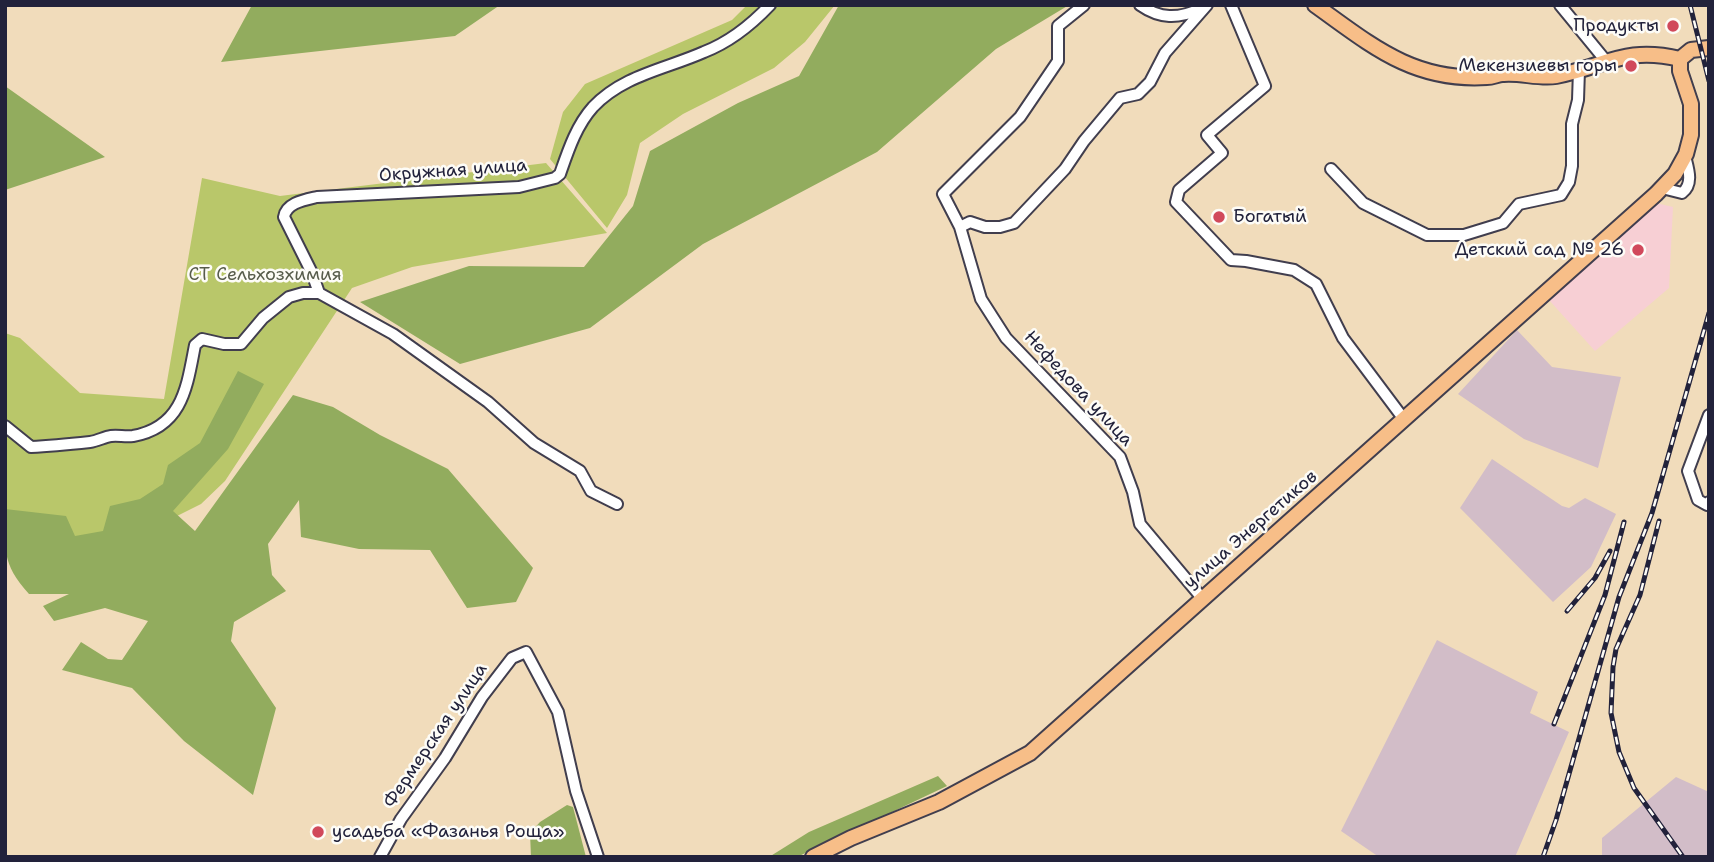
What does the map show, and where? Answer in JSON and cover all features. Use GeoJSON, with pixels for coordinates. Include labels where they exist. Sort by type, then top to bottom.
{"type":"FeatureCollection","features":[{"type":"Feature","properties":{"kind":"main road"},"geometry":{"type":"LineString","coordinates":[[1315,5],[1371,45],[1411,68],[1448,75],[1552,76],[1637,54],[1680,59],[1691,50],[1709,48]]}},
{"type":"Feature","properties":{"kind":"main road","name":"улица Энергетиков"},"geometry":{"type":"LineString","coordinates":[[813,857],[851,838],[939,802],[1030,753],[1341,477],[1479,350],[1553,289],[1662,188],[1675,174],[1685,156],[1691,135],[1692,113],[1679,71],[1680,59]]}},
{"type":"Feature","properties":{"kind":"street","name":"Окружная улица"},"geometry":{"type":"LineString","coordinates":[[319,293],[284,217],[287,208],[327,196],[519,187],[555,178],[560,174],[573,138],[583,121],[604,97],[639,75],[718,46],[750,26],[770,5]]}},
{"type":"Feature","properties":{"kind":"street","name":"Нефедова улица"},"geometry":{"type":"LineString","coordinates":[[1084,5],[1058,26],[1058,61],[1020,117],[943,194],[960,227],[981,299],[1006,338],[1120,457],[1133,492],[1140,524],[1202,598]]}},
{"type":"Feature","properties":{"kind":"street"},"geometry":{"type":"LineString","coordinates":[[1140,5],[1161,16],[1178,18],[1205,6]]}},
{"type":"Feature","properties":{"kind":"street"},"geometry":{"type":"LineString","coordinates":[[1231,5],[1265,86],[1207,135],[1222,153],[1179,190],[1176,202],[1231,260],[1294,270],[1316,284],[1343,338],[1403,418]]}},
{"type":"Feature","properties":{"kind":"street"},"geometry":{"type":"LineString","coordinates":[[1560,5],[1606,61]]}},
{"type":"Feature","properties":{"kind":"street"},"geometry":{"type":"LineString","coordinates":[[960,227],[970,222],[985,227],[1014,223],[1065,169],[1084,141],[1120,98],[1138,94],[1150,82],[1165,53],[1205,6]]}},
{"type":"Feature","properties":{"kind":"street"},"geometry":{"type":"LineString","coordinates":[[1331,169],[1363,202],[1427,235],[1464,235],[1503,223],[1519,204],[1560,195],[1569,182],[1572,124],[1578,100],[1579,70]]}},
{"type":"Feature","properties":{"kind":"street"},"geometry":{"type":"LineString","coordinates":[[1662,188],[1682,193],[1686,189],[1689,182],[1685,156]]}},
{"type":"Feature","properties":{"kind":"street"},"geometry":{"type":"LineString","coordinates":[[5,426],[31,447],[93,442],[114,435],[122,437],[143,433],[162,424],[177,408],[187,385],[198,341],[202,339],[242,344],[263,318],[289,297],[303,293],[319,293],[393,334],[488,402],[534,443],[580,471],[591,491],[617,505]]}},
{"type":"Feature","properties":{"kind":"street"},"geometry":{"type":"LineString","coordinates":[[1709,415],[1688,471],[1698,500],[1707,505],[1709,502]]}},
{"type":"Feature","properties":{"kind":"street","name":"Фермерская улица"},"geometry":{"type":"LineString","coordinates":[[380,857],[401,819],[482,697],[512,657],[526,652],[558,712],[576,791],[598,857]]}},
{"type":"Feature","properties":{"kind":"shaded area","name":"Детский сад № 26"},"geometry":{"type":"Polygon","coordinates":[[[1656,203],[1673,207],[1669,288],[1595,351],[1549,300],[1656,203]]]}},
{"type":"Feature","properties":{"kind":"shaded area"},"geometry":{"type":"Polygon","coordinates":[[[1517,330],[1552,367],[1621,377],[1598,468],[1524,439],[1458,394],[1517,330]]]}},
{"type":"Feature","properties":{"kind":"shaded area"},"geometry":{"type":"Polygon","coordinates":[[[1492,459],[1562,506],[1569,508],[1585,498],[1616,514],[1591,567],[1553,602],[1460,508],[1492,459]]]}},
{"type":"Feature","properties":{"kind":"shaded area"},"geometry":{"type":"Polygon","coordinates":[[[1437,640],[1538,692],[1530,713],[1569,732],[1515,857],[1379,857],[1341,831],[1437,640]]]}},
{"type":"Feature","properties":{"kind":"shaded area"},"geometry":{"type":"Polygon","coordinates":[[[1676,777],[1709,792],[1709,857],[1602,857],[1602,838],[1676,777]]]}},
{"type":"Feature","properties":{"kind":"green space"},"geometry":{"type":"Polygon","coordinates":[[[252,5],[500,5],[455,36],[221,62],[252,5]]]}},
{"type":"Feature","properties":{"kind":"green space"},"geometry":{"type":"Polygon","coordinates":[[[747,5],[835,5],[805,42],[774,68],[683,114],[640,143],[627,195],[607,228],[550,159],[563,112],[585,84],[732,20],[747,5]]]}},
{"type":"Feature","properties":{"kind":"green space"},"geometry":{"type":"Polygon","coordinates":[[[839,5],[1069,5],[996,49],[877,152],[703,244],[590,328],[460,364],[360,302],[469,266],[584,267],[633,206],[650,151],[738,103],[799,76],[839,5]]]}},
{"type":"Feature","properties":{"kind":"green space"},"geometry":{"type":"Polygon","coordinates":[[[5,86],[105,157],[5,190],[5,86]]]}},
{"type":"Feature","properties":{"kind":"green space","name":"СТ Сельхозхимия"},"geometry":{"type":"Polygon","coordinates":[[[546,163],[607,233],[412,267],[352,288],[225,481],[201,504],[151,529],[92,553],[5,510],[5,333],[20,338],[80,393],[164,399],[202,178],[280,196],[546,163]]]}},
{"type":"Feature","properties":{"kind":"green space"},"geometry":{"type":"Polygon","coordinates":[[[238,371],[264,384],[228,449],[173,511],[195,531],[293,395],[333,407],[380,435],[448,469],[533,568],[516,602],[467,608],[430,550],[359,549],[301,537],[299,500],[268,544],[272,575],[286,591],[234,622],[231,641],[276,708],[253,795],[184,741],[132,688],[62,670],[81,642],[108,659],[122,660],[148,621],[105,608],[54,621],[43,606],[69,594],[29,594],[9,564],[5,534],[5,509],[66,516],[75,536],[103,531],[110,506],[140,499],[163,484],[168,465],[200,443],[238,371]]]}},
{"type":"Feature","properties":{"kind":"green space"},"geometry":{"type":"Polygon","coordinates":[[[938,776],[947,786],[797,857],[769,857],[809,832],[938,776]]]}},
{"type":"Feature","properties":{"kind":"green space"},"geometry":{"type":"Polygon","coordinates":[[[567,805],[573,807],[586,857],[531,857],[530,833],[540,822],[567,805]]]}},
{"type":"Feature","properties":{"kind":"railway"},"geometry":{"type":"LineString","coordinates":[[1690,5],[1709,81]]}},
{"type":"Feature","properties":{"kind":"railway"},"geometry":{"type":"LineString","coordinates":[[1543,857],[1619,597],[1652,513],[1709,313]]}},
{"type":"Feature","properties":{"kind":"railway"},"geometry":{"type":"LineString","coordinates":[[1659,521],[1640,595],[1616,649],[1611,713],[1619,752],[1634,788],[1683,857]]}},
{"type":"Feature","properties":{"kind":"railway"},"geometry":{"type":"LineString","coordinates":[[1554,724],[1605,595],[1624,522]]}},
{"type":"Feature","properties":{"kind":"railway"},"geometry":{"type":"LineString","coordinates":[[1567,611],[1595,578],[1610,551]]}},
{"type":"Feature","properties":{"kind":"place","name":"Продукты"},"geometry":{"type":"Point","coordinates":[1673,26]}},
{"type":"Feature","properties":{"kind":"place","name":"Мекензиевы горы"},"geometry":{"type":"Point","coordinates":[1631,66]}},
{"type":"Feature","properties":{"kind":"place","name":"Богатый"},"geometry":{"type":"Point","coordinates":[1219,217]}},
{"type":"Feature","properties":{"kind":"place","name":"Детский сад № 26"},"geometry":{"type":"Point","coordinates":[1638,250]}},
{"type":"Feature","properties":{"kind":"place","name":"усадьба «Фазанья Роща»"},"geometry":{"type":"Point","coordinates":[318,832]}}]}
